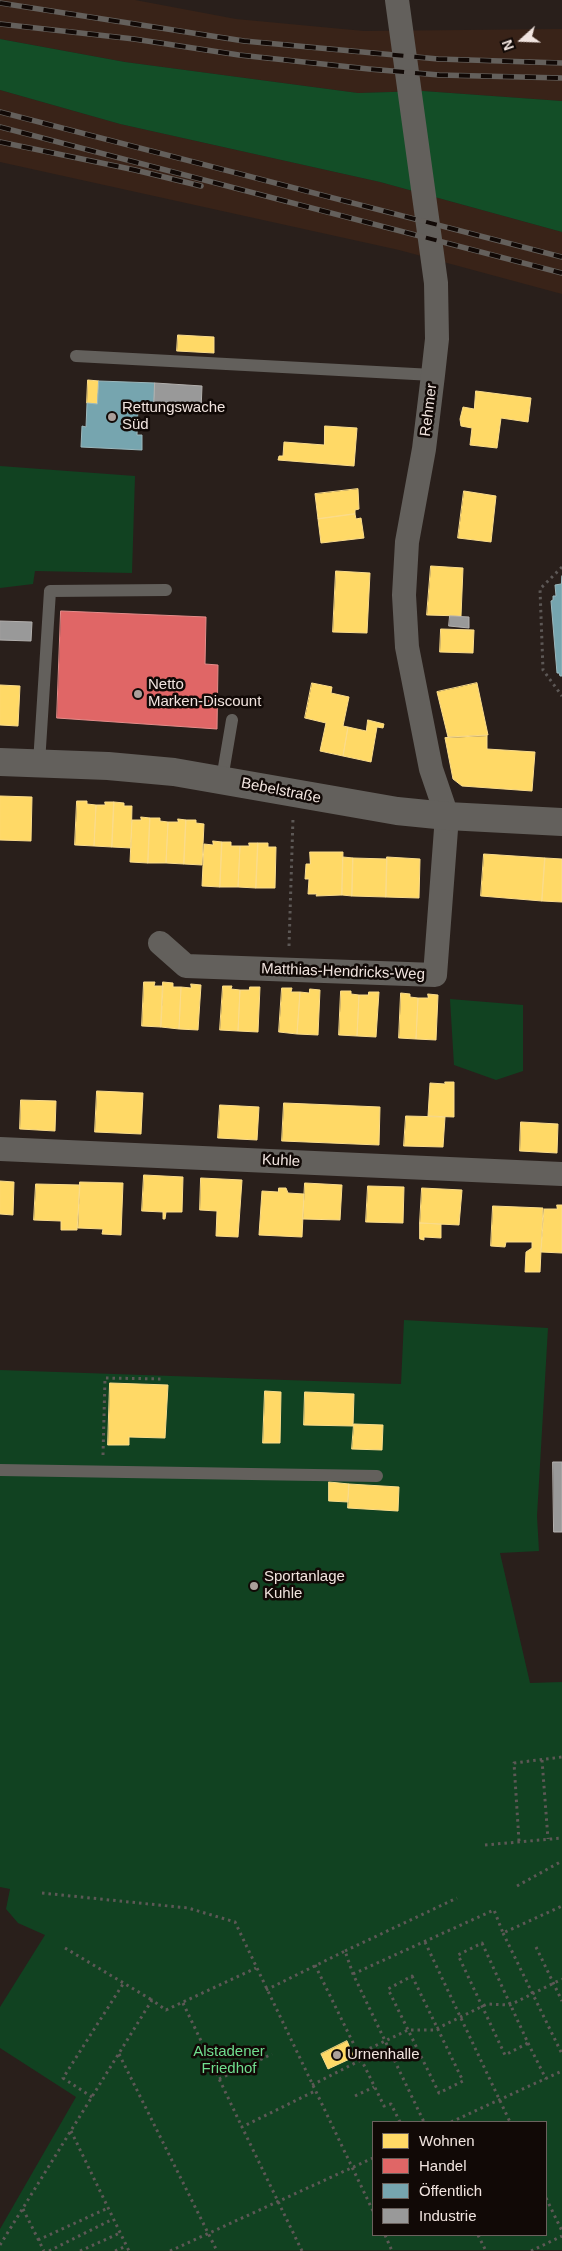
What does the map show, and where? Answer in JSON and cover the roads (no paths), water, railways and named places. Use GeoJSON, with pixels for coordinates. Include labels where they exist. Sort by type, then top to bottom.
{"type":"FeatureCollection","features":[{"type":"Feature","properties":{"kind":"street","name":"Rehmer"},"geometry":{"type":"LineString","coordinates":[[397,0],[436,283],[437,339],[424,449],[407,542],[404,570],[405,620],[407,647],[432,768],[447,816]]}},
{"type":"Feature","properties":{"kind":"street","name":"Bebelstraße"},"geometry":{"type":"LineString","coordinates":[[0,762],[108,766],[222,779],[397,812],[562,822]]}},
{"type":"Feature","properties":{"kind":"street","name":"Matthias-Hendricks-Weg"},"geometry":{"type":"LineString","coordinates":[[160,942],[186,966],[435,975],[447,816]]}},
{"type":"Feature","properties":{"kind":"street","name":"Kuhle"},"geometry":{"type":"LineString","coordinates":[[0,1149],[562,1174]]}},
{"type":"Feature","properties":{"kind":"lane"},"geometry":{"type":"LineString","coordinates":[[76,356],[433,375]]}},
{"type":"Feature","properties":{"kind":"lane"},"geometry":{"type":"LineString","coordinates":[[39,763],[50,592],[166,590]]}},
{"type":"Feature","properties":{"kind":"lane"},"geometry":{"type":"LineString","coordinates":[[222,779],[232,720]]}},
{"type":"Feature","properties":{"kind":"lane"},"geometry":{"type":"LineString","coordinates":[[0,1470],[378,1476]]}},
{"type":"Feature","properties":{"kind":"railway"},"geometry":{"type":"LineString","coordinates":[[0,3],[244,41],[438,59],[562,63]]}},
{"type":"Feature","properties":{"kind":"railway"},"geometry":{"type":"LineString","coordinates":[[0,24],[134,39],[239,55],[369,69],[439,75],[562,78]]}},
{"type":"Feature","properties":{"kind":"railway"},"geometry":{"type":"LineString","coordinates":[[0,112],[562,257]]}},
{"type":"Feature","properties":{"kind":"railway"},"geometry":{"type":"LineString","coordinates":[[0,127],[562,273]]}},
{"type":"Feature","properties":{"kind":"railway"},"geometry":{"type":"LineString","coordinates":[[0,142],[135,170],[201,186]]}},
{"type":"Feature","properties":{"kind":"place","name":"Rettungswache Süd"},"geometry":{"type":"Point","coordinates":[112,417]}},
{"type":"Feature","properties":{"kind":"place","name":"Netto Marken-Discount"},"geometry":{"type":"Point","coordinates":[138,694]}},
{"type":"Feature","properties":{"kind":"place","name":"Sportanlage Kuhle"},"geometry":{"type":"Point","coordinates":[254,1586]}},
{"type":"Feature","properties":{"kind":"place","name":"Urnenhalle"},"geometry":{"type":"Point","coordinates":[337,2055]}},
{"type":"Feature","properties":{"kind":"park label","name":"Alstadener Friedhof"},"geometry":{"type":"Point","coordinates":[229,2060]}}]}
